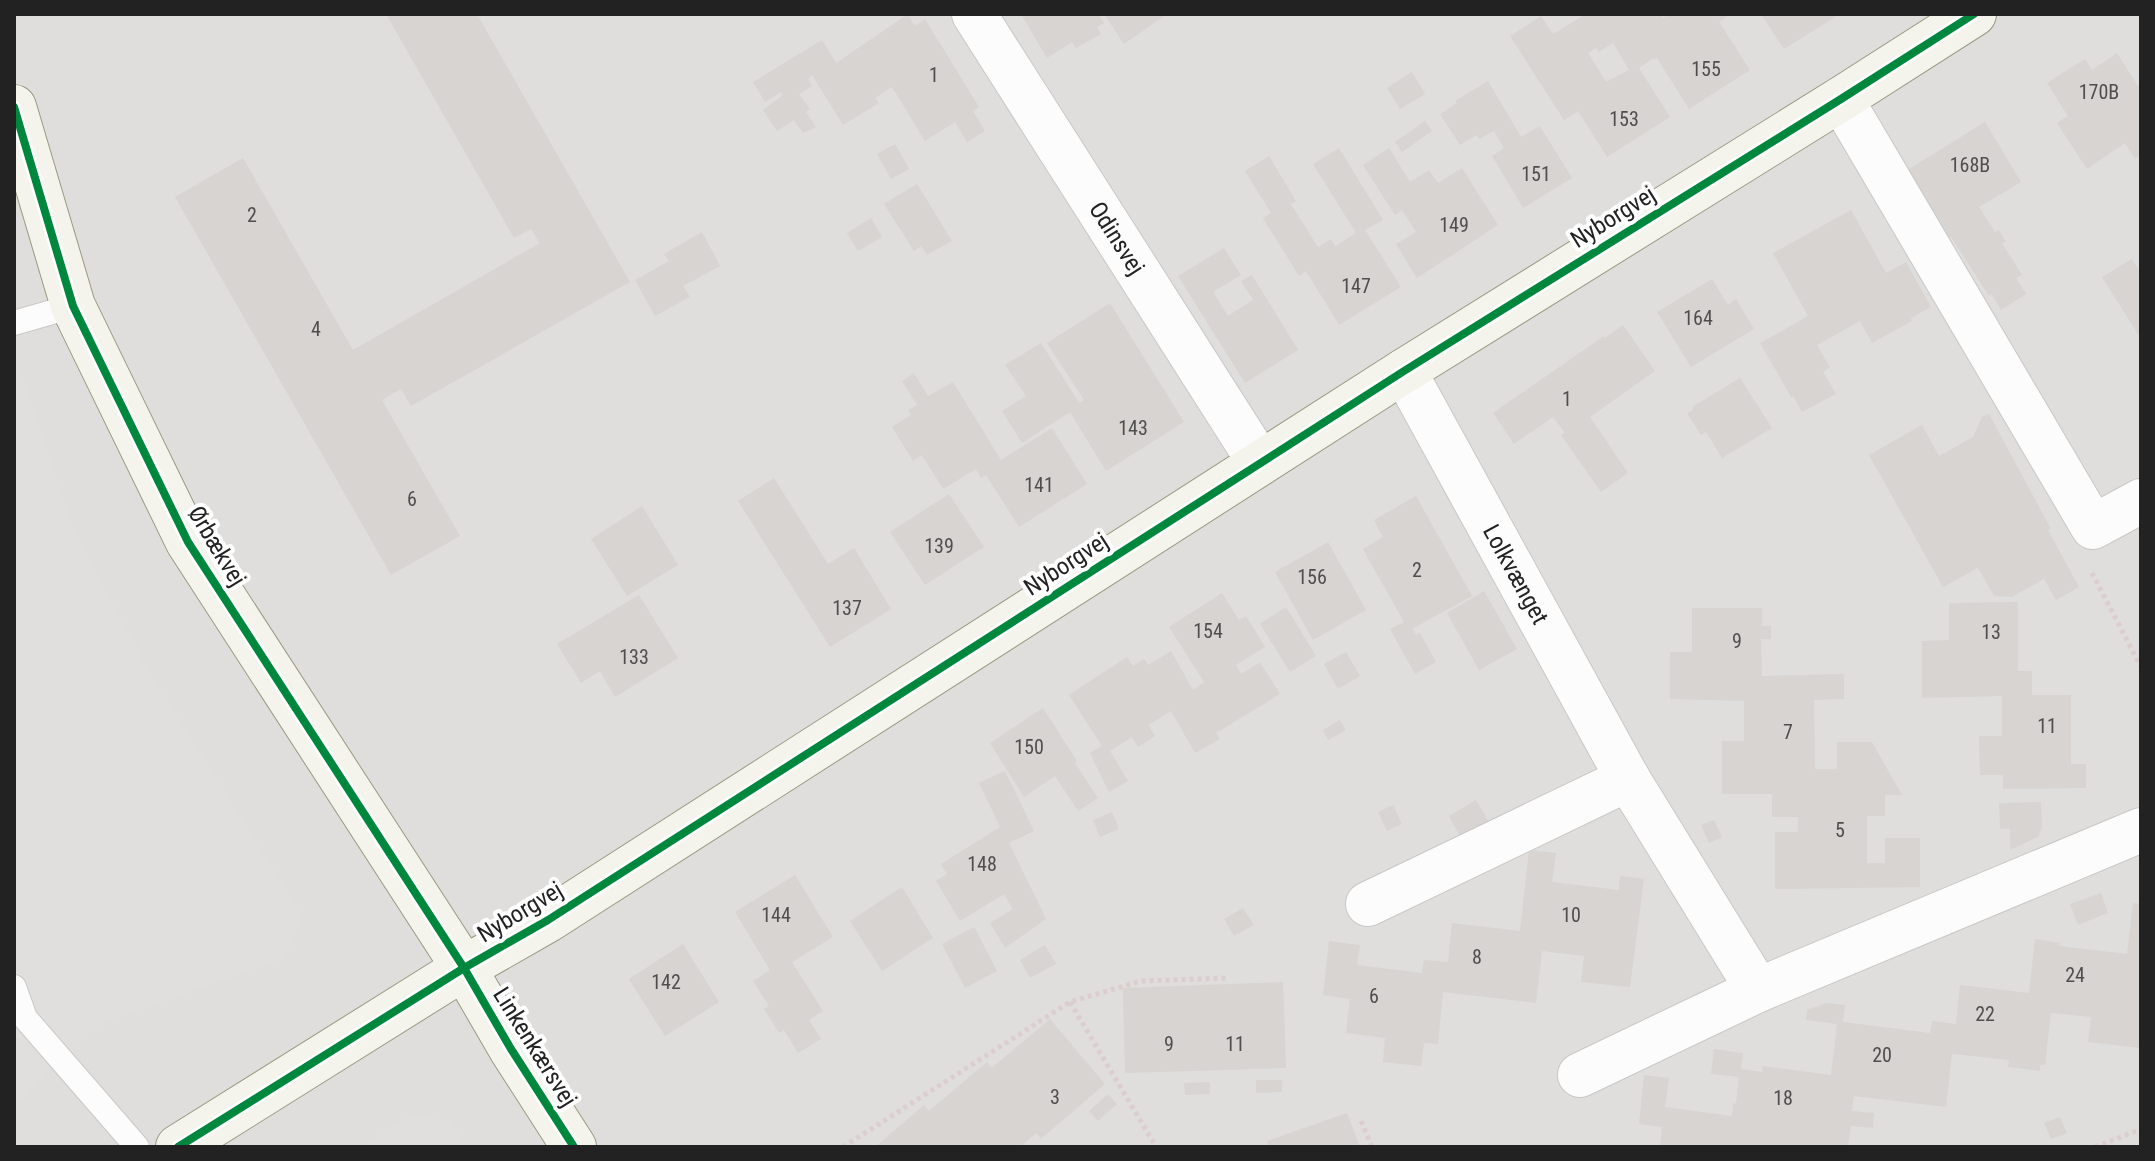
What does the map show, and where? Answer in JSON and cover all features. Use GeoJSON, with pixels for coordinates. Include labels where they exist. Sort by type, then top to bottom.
{"type":"FeatureCollection","features":[{"type":"Feature","properties":{"kind":"street","name":"Odinsvej"},"geometry":{"type":"LineString","coordinates":[[974,14],[1260,463]]}},
{"type":"Feature","properties":{"kind":"street","name":"Nyborgvej"},"geometry":{"type":"LineString","coordinates":[[178,1147],[464,968],[548,920],[1404,371],[1974,14]]}},
{"type":"Feature","properties":{"kind":"street"},"geometry":{"type":"LineString","coordinates":[[1841,99],[2093,527],[2141,501]]}},
{"type":"Feature","properties":{"kind":"street","name":"Ørbækvej"},"geometry":{"type":"LineString","coordinates":[[14,107],[73,306],[188,542],[464,968]]}},
{"type":"Feature","properties":{"kind":"street","name":"Lolkvænget"},"geometry":{"type":"LineString","coordinates":[[1404,371],[1628,779],[1758,990]]}},
{"type":"Feature","properties":{"kind":"street"},"geometry":{"type":"LineString","coordinates":[[1368,904],[1628,779]]}},
{"type":"Feature","properties":{"kind":"street"},"geometry":{"type":"LineString","coordinates":[[1580,1075],[1758,990],[2141,830]]}},
{"type":"Feature","properties":{"kind":"street","name":"Linkenkærsvej"},"geometry":{"type":"LineString","coordinates":[[464,968],[574,1147]]}},
{"type":"Feature","properties":{"kind":"lane"},"geometry":{"type":"LineString","coordinates":[[14,323],[73,306]]}},
{"type":"Feature","properties":{"kind":"lane"},"geometry":{"type":"LineString","coordinates":[[14,987],[20,1017],[137,1147]]}},
{"type":"Feature","properties":{"kind":"path"},"geometry":{"type":"LineString","coordinates":[[2093,527],[2084,558],[2141,667]]}},
{"type":"Feature","properties":{"kind":"path"},"geometry":{"type":"LineString","coordinates":[[843,1147],[1070,1002],[1141,981],[1227,978]]}},
{"type":"Feature","properties":{"kind":"path"},"geometry":{"type":"LineString","coordinates":[[1070,1002],[1156,1147]]}},
{"type":"Feature","properties":{"kind":"path"},"geometry":{"type":"LineString","coordinates":[[1361,1121],[1372,1147]]}},
{"type":"Feature","properties":{"kind":"path"},"geometry":{"type":"LineString","coordinates":[[2095,1147],[2141,1129]]}},
{"type":"Feature","properties":{"kind":"shaded area"},"geometry":{"type":"Polygon","coordinates":[[[14,14],[2141,14],[2141,1147],[14,1147],[14,14]]]}},
{"type":"Feature","properties":{"kind":"shaded area"},"geometry":{"type":"Polygon","coordinates":[[[14,349],[71,525],[147,668],[302,915],[285,958],[100,1024],[20,1100],[14,1095],[14,349]]]}},
{"type":"Feature","properties":{"kind":"shaded area"},"geometry":{"type":"Polygon","coordinates":[[[415,1113],[451,1122],[466,1147],[358,1147],[415,1113]]]}},
{"type":"Feature","properties":{"kind":"building"},"geometry":{"type":"Polygon","coordinates":[[[386,14],[477,14],[630,282],[411,406],[401,389],[382,400],[460,536],[391,575],[175,197],[243,158],[353,350],[540,243],[531,229],[514,238],[386,14]]]}},
{"type":"Feature","properties":{"kind":"building"},"geometry":{"type":"Polygon","coordinates":[[[908,14],[915,26],[925,19],[979,107],[973,111],[985,131],[967,142],[955,122],[925,141],[892,87],[875,98],[879,103],[843,125],[812,75],[808,79],[812,86],[799,94],[810,109],[806,112],[816,127],[803,133],[794,120],[777,131],[763,110],[783,95],[781,92],[765,102],[753,82],[822,40],[836,63],[908,14]]]}},
{"type":"Feature","properties":{"kind":"building"},"geometry":{"type":"Polygon","coordinates":[[[1021,14],[1098,14],[1104,23],[1097,27],[1101,34],[1076,48],[1072,42],[1047,58],[1021,14]]]}},
{"type":"Feature","properties":{"kind":"building"},"geometry":{"type":"Polygon","coordinates":[[[1104,14],[1167,14],[1124,44],[1104,14]]]}},
{"type":"Feature","properties":{"kind":"building"},"geometry":{"type":"Polygon","coordinates":[[[1586,14],[1661,14],[1663,18],[1669,14],[1730,14],[1719,22],[1750,70],[1689,109],[1657,58],[1652,59],[1639,68],[1670,117],[1607,157],[1578,111],[1564,120],[1510,36],[1541,16],[1553,34],[1586,14]],[[1613,43],[1599,52],[1596,48],[1588,53],[1606,82],[1629,70],[1613,43]]]}},
{"type":"Feature","properties":{"kind":"building"},"geometry":{"type":"Polygon","coordinates":[[[1761,14],[1840,14],[1784,49],[1761,14]]]}},
{"type":"Feature","properties":{"kind":"building"},"geometry":{"type":"Polygon","coordinates":[[[2117,53],[2141,91],[2141,155],[2135,159],[2125,143],[2087,169],[2057,123],[2068,116],[2047,83],[2085,59],[2092,70],[2117,53]]]}},
{"type":"Feature","properties":{"kind":"building"},"geometry":{"type":"Polygon","coordinates":[[[1412,72],[1425,94],[1400,109],[1387,88],[1412,72]]]}},
{"type":"Feature","properties":{"kind":"building"},"geometry":{"type":"Polygon","coordinates":[[[1488,81],[1521,137],[1540,126],[1572,178],[1523,208],[1492,156],[1504,148],[1494,131],[1479,139],[1476,135],[1460,145],[1440,114],[1488,81]]]}},
{"type":"Feature","properties":{"kind":"building"},"geometry":{"type":"Polygon","coordinates":[[[1425,121],[1432,131],[1402,152],[1395,142],[1425,121]]]}},
{"type":"Feature","properties":{"kind":"building"},"geometry":{"type":"Polygon","coordinates":[[[1985,122],[2021,182],[1979,207],[1995,232],[1999,230],[2006,242],[2002,243],[2022,275],[2016,278],[2026,294],[2001,310],[1951,237],[1948,238],[1906,171],[1985,122]]]}},
{"type":"Feature","properties":{"kind":"building"},"geometry":{"type":"Polygon","coordinates":[[[895,144],[909,169],[891,179],[877,154],[895,144]]]}},
{"type":"Feature","properties":{"kind":"building"},"geometry":{"type":"Polygon","coordinates":[[[1339,148],[1383,220],[1365,230],[1401,287],[1339,325],[1306,271],[1299,276],[1263,218],[1271,213],[1245,171],[1269,156],[1296,201],[1291,204],[1318,247],[1331,239],[1335,246],[1356,233],[1313,164],[1339,148]]]}},
{"type":"Feature","properties":{"kind":"building"},"geometry":{"type":"Polygon","coordinates":[[[1389,148],[1410,182],[1429,170],[1438,183],[1462,168],[1498,225],[1417,278],[1396,244],[1416,232],[1402,210],[1395,215],[1363,165],[1389,148]]]}},
{"type":"Feature","properties":{"kind":"building"},"geometry":{"type":"Polygon","coordinates":[[[917,184],[952,241],[927,255],[921,246],[914,251],[884,204],[917,184]]]}},
{"type":"Feature","properties":{"kind":"building"},"geometry":{"type":"Polygon","coordinates":[[[1851,210],[1886,273],[1906,262],[1931,307],[1872,343],[1860,321],[1817,345],[1830,367],[1823,372],[1836,394],[1802,412],[1760,343],[1808,316],[1773,253],[1851,210]]]}},
{"type":"Feature","properties":{"kind":"building"},"geometry":{"type":"Polygon","coordinates":[[[871,218],[882,237],[858,251],[847,233],[871,218]]]}},
{"type":"Feature","properties":{"kind":"building"},"geometry":{"type":"Polygon","coordinates":[[[702,232],[720,266],[683,286],[690,297],[655,316],[635,280],[669,261],[664,254],[702,232]]]}},
{"type":"Feature","properties":{"kind":"building"},"geometry":{"type":"Polygon","coordinates":[[[1224,248],[1241,275],[1213,292],[1228,316],[1253,300],[1241,281],[1252,275],[1298,350],[1245,383],[1178,276],[1224,248]]]}},
{"type":"Feature","properties":{"kind":"building"},"geometry":{"type":"Polygon","coordinates":[[[2132,259],[2141,273],[2141,339],[2102,277],[2132,259]]]}},
{"type":"Feature","properties":{"kind":"building"},"geometry":{"type":"Polygon","coordinates":[[[1712,279],[1728,305],[1736,299],[1754,329],[1691,367],[1657,312],[1712,279]]]}},
{"type":"Feature","properties":{"kind":"building"},"geometry":{"type":"Polygon","coordinates":[[[1110,303],[1184,422],[1106,471],[1070,412],[1022,443],[1002,411],[1026,396],[1005,365],[1041,343],[1079,403],[1084,400],[1047,343],[1110,303]]]}},
{"type":"Feature","properties":{"kind":"building"},"geometry":{"type":"Polygon","coordinates":[[[1623,325],[1655,371],[1590,417],[1628,473],[1601,492],[1561,435],[1565,433],[1553,417],[1514,444],[1493,413],[1623,325]]]}},
{"type":"Feature","properties":{"kind":"building"},"geometry":{"type":"Polygon","coordinates":[[[914,373],[928,396],[953,382],[1001,460],[1052,428],[1087,484],[1019,527],[986,475],[981,478],[976,469],[943,489],[922,455],[913,461],[892,427],[911,415],[908,410],[917,405],[902,381],[914,373]]]}},
{"type":"Feature","properties":{"kind":"building"},"geometry":{"type":"Polygon","coordinates":[[[1740,378],[1772,428],[1722,458],[1706,432],[1701,435],[1687,413],[1740,378]]]}},
{"type":"Feature","properties":{"kind":"building"},"geometry":{"type":"Polygon","coordinates":[[[1989,414],[2079,587],[2056,600],[2044,579],[2012,597],[1994,596],[1978,568],[1943,587],[1869,455],[1922,425],[1939,456],[1973,437],[1982,417],[1989,414]]]}},
{"type":"Feature","properties":{"kind":"building"},"geometry":{"type":"Polygon","coordinates":[[[774,478],[828,564],[854,548],[891,609],[830,647],[738,501],[774,478]]]}},
{"type":"Feature","properties":{"kind":"building"},"geometry":{"type":"Polygon","coordinates":[[[949,494],[984,547],[925,585],[890,532],[949,494]]]}},
{"type":"Feature","properties":{"kind":"building"},"geometry":{"type":"Polygon","coordinates":[[[1416,496],[1472,596],[1412,629],[1416,635],[1420,633],[1436,662],[1415,674],[1390,629],[1404,622],[1363,549],[1383,537],[1374,520],[1416,496]]]}},
{"type":"Feature","properties":{"kind":"building"},"geometry":{"type":"Polygon","coordinates":[[[642,506],[678,565],[627,596],[591,539],[642,506]]]}},
{"type":"Feature","properties":{"kind":"building"},"geometry":{"type":"Polygon","coordinates":[[[1328,542],[1366,610],[1313,640],[1275,572],[1328,542]]]}},
{"type":"Feature","properties":{"kind":"building"},"geometry":{"type":"Polygon","coordinates":[[[1484,591],[1517,649],[1479,670],[1447,613],[1484,591]]]}},
{"type":"Feature","properties":{"kind":"building"},"geometry":{"type":"Polygon","coordinates":[[[1222,593],[1239,620],[1246,616],[1265,647],[1236,665],[1241,674],[1260,662],[1280,694],[1216,733],[1220,739],[1195,753],[1171,711],[1148,725],[1155,736],[1138,747],[1132,737],[1110,751],[1128,781],[1109,792],[1090,753],[1102,746],[1069,695],[1127,657],[1133,666],[1144,659],[1148,665],[1171,651],[1193,690],[1204,682],[1169,627],[1222,593]]]}},
{"type":"Feature","properties":{"kind":"building"},"geometry":{"type":"Polygon","coordinates":[[[639,595],[678,658],[615,697],[600,671],[581,683],[557,644],[639,595]]]}},
{"type":"Feature","properties":{"kind":"building"},"geometry":{"type":"Polygon","coordinates":[[[2018,602],[2018,671],[2032,671],[2032,695],[2071,695],[2071,764],[2086,764],[2086,788],[2003,789],[2003,775],[1980,775],[1979,736],[2002,736],[2002,696],[1922,698],[1922,641],[1949,640],[1949,603],[2018,602]]]}},
{"type":"Feature","properties":{"kind":"building"},"geometry":{"type":"Polygon","coordinates":[[[1286,607],[1316,656],[1290,672],[1260,624],[1286,607]]]}},
{"type":"Feature","properties":{"kind":"building"},"geometry":{"type":"Polygon","coordinates":[[[1692,608],[1762,608],[1762,626],[1771,626],[1771,639],[1761,639],[1762,676],[1844,674],[1844,699],[1814,700],[1815,769],[1837,769],[1837,742],[1872,742],[1902,795],[1885,795],[1885,816],[1867,816],[1867,863],[1885,863],[1885,838],[1920,838],[1920,887],[1775,889],[1775,832],[1798,832],[1798,817],[1772,817],[1772,794],[1722,794],[1722,741],[1744,741],[1744,701],[1670,699],[1670,652],[1692,652],[1692,608]]]}},
{"type":"Feature","properties":{"kind":"building"},"geometry":{"type":"Polygon","coordinates":[[[1346,652],[1360,676],[1338,689],[1324,664],[1346,652]]]}},
{"type":"Feature","properties":{"kind":"building"},"geometry":{"type":"Polygon","coordinates":[[[1043,708],[1098,798],[1078,811],[1055,776],[1024,797],[990,743],[1043,708]]]}},
{"type":"Feature","properties":{"kind":"building"},"geometry":{"type":"Polygon","coordinates":[[[1340,720],[1346,730],[1328,740],[1323,730],[1340,720]]]}},
{"type":"Feature","properties":{"kind":"building"},"geometry":{"type":"Polygon","coordinates":[[[1005,771],[1034,831],[1009,843],[1046,919],[1005,948],[990,923],[1013,909],[1004,894],[960,921],[936,881],[947,874],[941,864],[1000,827],[979,783],[1005,771]]]}},
{"type":"Feature","properties":{"kind":"building"},"geometry":{"type":"Polygon","coordinates":[[[1476,800],[1489,822],[1461,838],[1449,816],[1476,800]]]}},
{"type":"Feature","properties":{"kind":"building"},"geometry":{"type":"Polygon","coordinates":[[[2041,802],[2042,827],[2038,837],[2010,850],[2010,829],[2000,829],[1999,803],[2041,802]]]}},
{"type":"Feature","properties":{"kind":"building"},"geometry":{"type":"Polygon","coordinates":[[[1393,805],[1402,824],[1387,831],[1378,812],[1393,805]]]}},
{"type":"Feature","properties":{"kind":"building"},"geometry":{"type":"Polygon","coordinates":[[[1112,812],[1119,829],[1100,837],[1093,820],[1112,812]]]}},
{"type":"Feature","properties":{"kind":"building"},"geometry":{"type":"Polygon","coordinates":[[[1714,820],[1722,837],[1709,843],[1701,825],[1714,820]]]}},
{"type":"Feature","properties":{"kind":"building"},"geometry":{"type":"Polygon","coordinates":[[[1529,850],[1556,853],[1552,882],[1619,890],[1620,876],[1644,879],[1630,987],[1581,982],[1584,956],[1542,951],[1536,1003],[1443,992],[1438,1044],[1424,1043],[1421,1066],[1383,1062],[1385,1038],[1346,1033],[1350,999],[1323,995],[1329,941],[1360,945],[1357,965],[1422,973],[1424,960],[1448,962],[1452,923],[1520,931],[1529,850]]]}},
{"type":"Feature","properties":{"kind":"building"},"geometry":{"type":"Polygon","coordinates":[[[795,875],[833,937],[792,962],[823,1011],[809,1020],[821,1039],[798,1053],[784,1030],[779,1033],[764,1009],[769,1006],[753,981],[770,970],[735,912],[795,875]]]}},
{"type":"Feature","properties":{"kind":"building"},"geometry":{"type":"Polygon","coordinates":[[[902,887],[933,938],[882,971],[850,921],[902,887]]]}},
{"type":"Feature","properties":{"kind":"building"},"geometry":{"type":"Polygon","coordinates":[[[2101,893],[2108,913],[2078,925],[2070,904],[2101,893]]]}},
{"type":"Feature","properties":{"kind":"building"},"geometry":{"type":"Polygon","coordinates":[[[2133,903],[2141,904],[2141,1048],[2088,1042],[2091,1017],[2051,1013],[2045,1065],[2040,1065],[2040,1071],[2008,1067],[2009,1060],[1952,1054],[1946,1107],[1854,1096],[1852,1111],[1874,1113],[1873,1128],[1851,1126],[1848,1147],[1660,1147],[1662,1127],[1639,1124],[1644,1075],[1669,1078],[1665,1107],[1732,1116],[1739,1077],[1711,1074],[1714,1049],[1743,1053],[1741,1069],[1762,1072],[1763,1066],[1831,1075],[1837,1024],[1806,1020],[1807,1010],[1827,1003],[1845,1005],[1843,1022],[1930,1033],[1932,1021],[1956,1024],[1960,985],[2029,993],[2035,939],[2060,943],[2059,946],[2127,954],[2133,903]]]}},
{"type":"Feature","properties":{"kind":"building"},"geometry":{"type":"Polygon","coordinates":[[[1243,908],[1254,925],[1234,936],[1224,919],[1243,908]]]}},
{"type":"Feature","properties":{"kind":"building"},"geometry":{"type":"Polygon","coordinates":[[[974,927],[997,971],[965,988],[942,944],[974,927]]]}},
{"type":"Feature","properties":{"kind":"building"},"geometry":{"type":"Polygon","coordinates":[[[683,944],[719,1002],[665,1036],[629,979],[683,944]]]}},
{"type":"Feature","properties":{"kind":"building"},"geometry":{"type":"Polygon","coordinates":[[[1045,945],[1056,964],[1030,978],[1020,960],[1045,945]]]}},
{"type":"Feature","properties":{"kind":"building"},"geometry":{"type":"Polygon","coordinates":[[[1283,982],[1286,1068],[1125,1073],[1123,988],[1283,982]]]}},
{"type":"Feature","properties":{"kind":"building"},"geometry":{"type":"Polygon","coordinates":[[[1050,1019],[1105,1084],[1041,1139],[1036,1133],[1020,1147],[875,1147],[924,1105],[929,1111],[987,1062],[992,1068],[1050,1019]]]}},
{"type":"Feature","properties":{"kind":"building"},"geometry":{"type":"Polygon","coordinates":[[[1256,1080],[1282,1080],[1282,1092],[1256,1093],[1256,1080]]]}},
{"type":"Feature","properties":{"kind":"building"},"geometry":{"type":"Polygon","coordinates":[[[1210,1082],[1210,1094],[1185,1095],[1184,1083],[1210,1082]]]}},
{"type":"Feature","properties":{"kind":"building"},"geometry":{"type":"Polygon","coordinates":[[[1108,1094],[1117,1104],[1098,1121],[1089,1111],[1108,1094]]]}},
{"type":"Feature","properties":{"kind":"building"},"geometry":{"type":"Polygon","coordinates":[[[1347,1113],[1360,1147],[1269,1147],[1267,1141],[1347,1113]]]}},
{"type":"Feature","properties":{"kind":"building"},"geometry":{"type":"Polygon","coordinates":[[[2060,1117],[2067,1133],[2051,1139],[2044,1123],[2060,1117]]]}},
{"type":"Feature","properties":{"kind":"cycle path"},"geometry":{"type":"LineString","coordinates":[[178,1147],[464,968],[548,920],[1404,371],[1974,14]]}},
{"type":"Feature","properties":{"kind":"cycle path"},"geometry":{"type":"LineString","coordinates":[[14,107],[73,306],[188,542],[464,968],[574,1147]]}}]}
